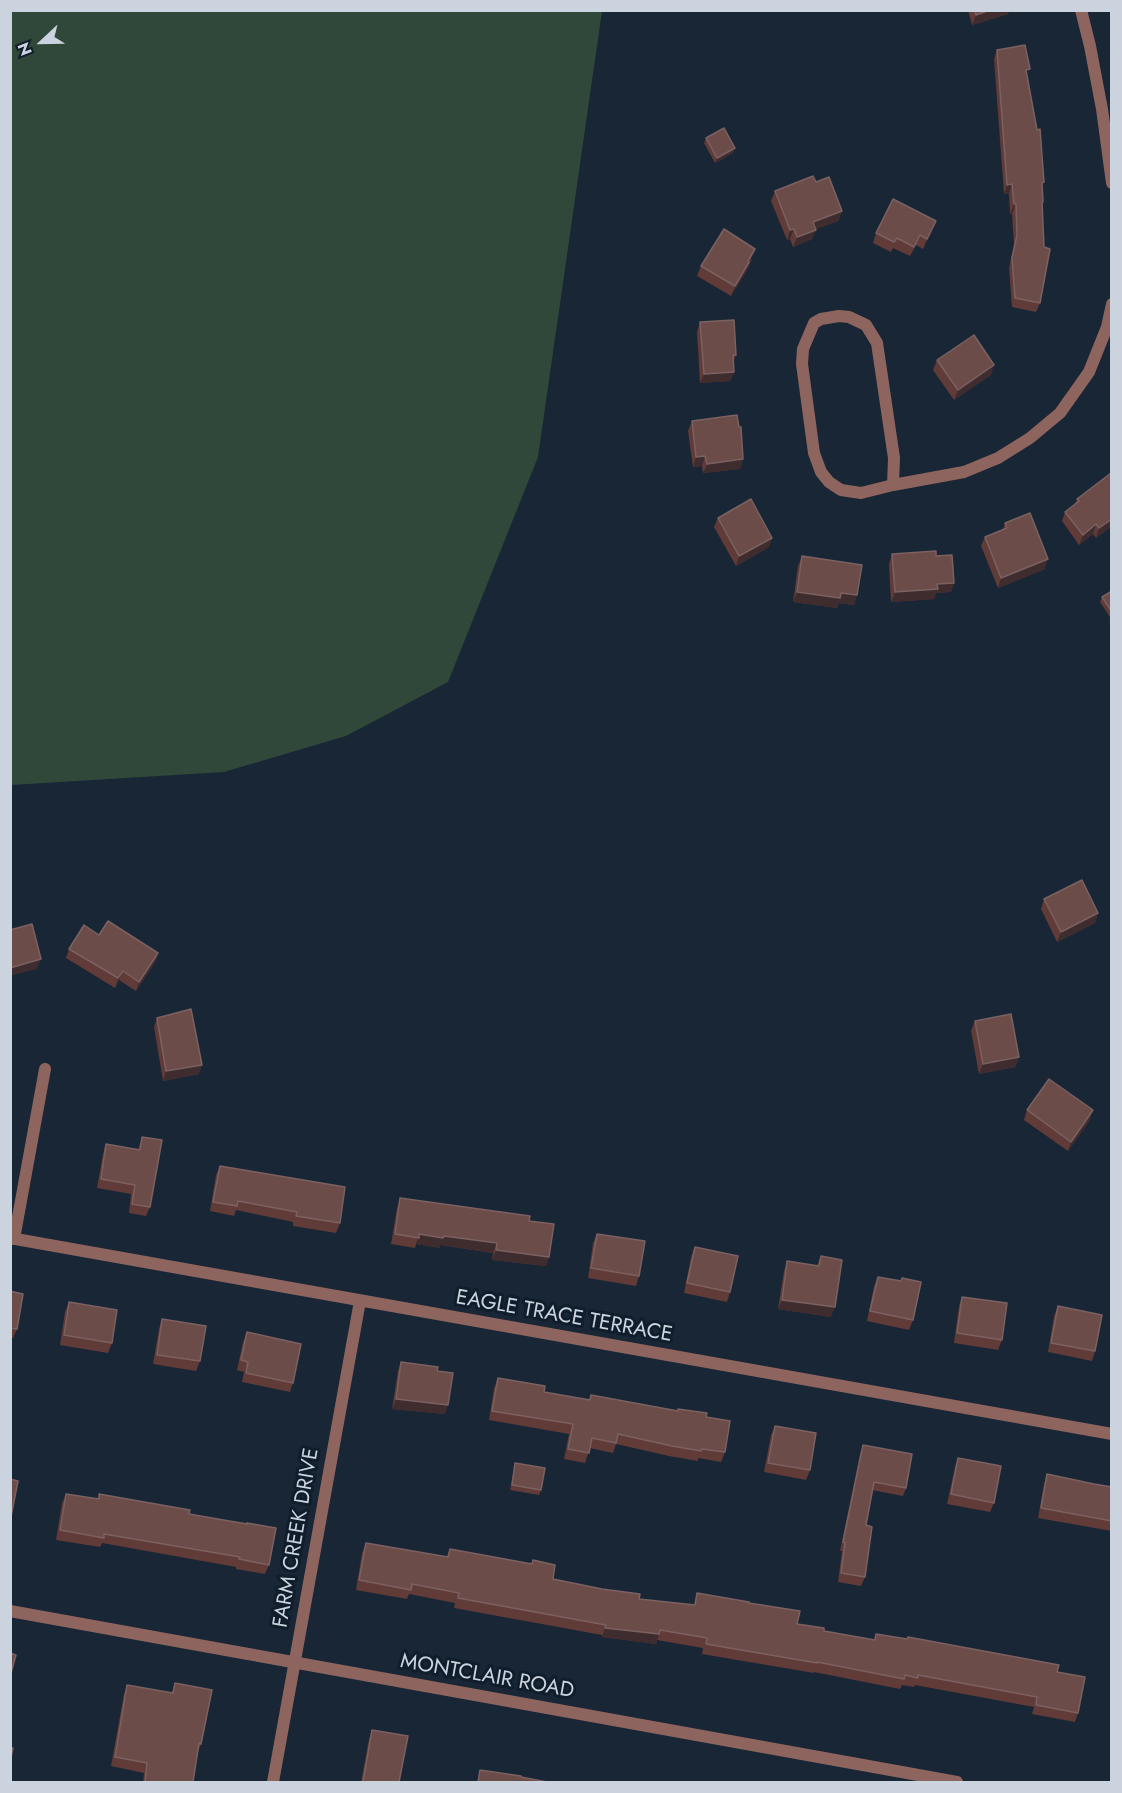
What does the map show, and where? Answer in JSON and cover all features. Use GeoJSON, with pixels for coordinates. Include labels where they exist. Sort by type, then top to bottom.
{"type":"FeatureCollection","features":[{"type":"Feature","properties":{"kind":"street"},"geometry":{"type":"LineString","coordinates":[[1081,10],[1102,109],[1112,183]]}},
{"type":"Feature","properties":{"kind":"street"},"geometry":{"type":"LineString","coordinates":[[893,484],[894,458],[877,343],[866,325],[849,317],[821,319],[814,323],[803,349],[802,364],[814,453],[821,472],[829,482],[841,490],[861,493],[893,484],[964,472],[998,458],[1030,438],[1060,413],[1089,372],[1107,327],[1112,304]]}},
{"type":"Feature","properties":{"kind":"street"},"geometry":{"type":"LineString","coordinates":[[12,1239],[45,1069]]}},
{"type":"Feature","properties":{"kind":"street","name":"EAGLE TRACE TERRACE"},"geometry":{"type":"LineString","coordinates":[[12,1239],[1112,1434]]}},
{"type":"Feature","properties":{"kind":"street","name":"FARM CREEK DRIVE"},"geometry":{"type":"LineString","coordinates":[[273,1782],[360,1301]]}},
{"type":"Feature","properties":{"kind":"street","name":"MONTCLAIR ROAD"},"geometry":{"type":"LineString","coordinates":[[10,1611],[957,1782]]}},
{"type":"Feature","properties":{"kind":"green space"},"geometry":{"type":"Polygon","coordinates":[[[11,10],[602,11],[538,457],[448,682],[346,736],[224,772],[11,785],[11,10]]]}},
{"type":"Feature","properties":{"kind":"building"},"geometry":{"type":"Polygon","coordinates":[[[975,10],[990,10],[976,15],[975,10]]]}},
{"type":"Feature","properties":{"kind":"building"},"geometry":{"type":"Polygon","coordinates":[[[1025,45],[1030,69],[1026,70],[1037,130],[1040,129],[1044,182],[1042,183],[1042,202],[1044,247],[1050,249],[1040,303],[1015,298],[1012,258],[1017,235],[1016,204],[1014,204],[1012,184],[1007,185],[997,50],[1025,45]]]}},
{"type":"Feature","properties":{"kind":"building"},"geometry":{"type":"Polygon","coordinates":[[[724,128],[735,148],[717,158],[706,138],[724,128]]]}},
{"type":"Feature","properties":{"kind":"building"},"geometry":{"type":"Polygon","coordinates":[[[813,176],[816,182],[829,177],[842,211],[813,222],[816,230],[797,237],[794,229],[790,230],[775,191],[813,176]]]}},
{"type":"Feature","properties":{"kind":"building"},"geometry":{"type":"Polygon","coordinates":[[[893,199],[936,221],[927,239],[920,235],[914,247],[897,238],[894,242],[876,233],[893,199]]]}},
{"type":"Feature","properties":{"kind":"building"},"geometry":{"type":"Polygon","coordinates":[[[724,229],[755,249],[735,286],[701,266],[724,229]]]}},
{"type":"Feature","properties":{"kind":"building"},"geometry":{"type":"Polygon","coordinates":[[[734,320],[736,355],[733,355],[734,372],[704,374],[700,322],[734,320]]]}},
{"type":"Feature","properties":{"kind":"building"},"geometry":{"type":"Polygon","coordinates":[[[974,335],[994,365],[958,390],[937,360],[974,335]]]}},
{"type":"Feature","properties":{"kind":"building"},"geometry":{"type":"Polygon","coordinates":[[[737,415],[739,427],[741,427],[743,459],[707,464],[705,456],[696,457],[692,421],[737,415]]]}},
{"type":"Feature","properties":{"kind":"building"},"geometry":{"type":"Polygon","coordinates":[[[1111,473],[1112,519],[1099,528],[1096,524],[1083,535],[1065,512],[1079,501],[1077,499],[1111,473]]]}},
{"type":"Feature","properties":{"kind":"building"},"geometry":{"type":"Polygon","coordinates":[[[751,499],[772,538],[739,556],[718,518],[751,499]]]}},
{"type":"Feature","properties":{"kind":"building"},"geometry":{"type":"Polygon","coordinates":[[[1030,513],[1048,559],[1001,578],[985,537],[1007,528],[1005,523],[1030,513]]]}},
{"type":"Feature","properties":{"kind":"building"},"geometry":{"type":"Polygon","coordinates":[[[936,551],[936,556],[952,555],[954,583],[937,584],[938,589],[895,592],[892,554],[936,551]]]}},
{"type":"Feature","properties":{"kind":"building"},"geometry":{"type":"Polygon","coordinates":[[[802,556],[862,565],[857,595],[841,593],[840,598],[797,592],[802,556]]]}},
{"type":"Feature","properties":{"kind":"building"},"geometry":{"type":"Polygon","coordinates":[[[1112,591],[1112,612],[1102,597],[1112,591]]]}},
{"type":"Feature","properties":{"kind":"building"},"geometry":{"type":"Polygon","coordinates":[[[1082,880],[1098,913],[1061,932],[1044,899],[1082,880]]]}},
{"type":"Feature","properties":{"kind":"building"},"geometry":{"type":"Polygon","coordinates":[[[108,921],[158,953],[139,982],[123,971],[118,978],[69,949],[84,925],[99,935],[108,921]]]}},
{"type":"Feature","properties":{"kind":"building"},"geometry":{"type":"Polygon","coordinates":[[[32,924],[41,959],[10,968],[10,930],[32,924]]]}},
{"type":"Feature","properties":{"kind":"building"},"geometry":{"type":"Polygon","coordinates":[[[191,1009],[202,1065],[166,1071],[157,1018],[191,1009]]]}},
{"type":"Feature","properties":{"kind":"building"},"geometry":{"type":"Polygon","coordinates":[[[1011,1014],[1019,1057],[983,1064],[975,1021],[1011,1014]]]}},
{"type":"Feature","properties":{"kind":"building"},"geometry":{"type":"Polygon","coordinates":[[[1049,1079],[1093,1110],[1071,1142],[1027,1110],[1049,1079]]]}},
{"type":"Feature","properties":{"kind":"building"},"geometry":{"type":"Polygon","coordinates":[[[142,1137],[162,1140],[150,1207],[132,1204],[135,1185],[101,1179],[106,1144],[140,1150],[142,1137]]]}},
{"type":"Feature","properties":{"kind":"building"},"geometry":{"type":"Polygon","coordinates":[[[220,1166],[345,1187],[340,1223],[296,1216],[297,1212],[238,1201],[237,1206],[213,1202],[220,1166]]]}},
{"type":"Feature","properties":{"kind":"building"},"geometry":{"type":"Polygon","coordinates":[[[400,1198],[530,1216],[529,1221],[554,1224],[549,1257],[496,1250],[497,1243],[444,1236],[443,1238],[419,1234],[419,1238],[395,1234],[400,1198]]]}},
{"type":"Feature","properties":{"kind":"building"},"geometry":{"type":"Polygon","coordinates":[[[597,1234],[645,1241],[639,1276],[591,1268],[597,1234]]]}},
{"type":"Feature","properties":{"kind":"building"},"geometry":{"type":"Polygon","coordinates":[[[695,1247],[738,1256],[730,1292],[687,1283],[695,1247]]]}},
{"type":"Feature","properties":{"kind":"building"},"geometry":{"type":"Polygon","coordinates":[[[821,1256],[842,1260],[835,1307],[782,1300],[787,1261],[819,1266],[821,1256]]]}},
{"type":"Feature","properties":{"kind":"building"},"geometry":{"type":"Polygon","coordinates":[[[878,1277],[921,1282],[913,1320],[870,1311],[878,1277]]]}},
{"type":"Feature","properties":{"kind":"building"},"geometry":{"type":"Polygon","coordinates":[[[10,1291],[23,1294],[17,1329],[10,1328],[10,1291]]]}},
{"type":"Feature","properties":{"kind":"building"},"geometry":{"type":"Polygon","coordinates":[[[962,1297],[1007,1303],[1002,1340],[957,1333],[962,1297]]]}},
{"type":"Feature","properties":{"kind":"building"},"geometry":{"type":"Polygon","coordinates":[[[69,1302],[117,1310],[112,1343],[64,1335],[69,1302]]]}},
{"type":"Feature","properties":{"kind":"building"},"geometry":{"type":"Polygon","coordinates":[[[1058,1306],[1102,1315],[1095,1351],[1051,1343],[1058,1306]]]}},
{"type":"Feature","properties":{"kind":"building"},"geometry":{"type":"Polygon","coordinates":[[[162,1319],[206,1326],[200,1361],[157,1355],[162,1319]]]}},
{"type":"Feature","properties":{"kind":"building"},"geometry":{"type":"Polygon","coordinates":[[[247,1332],[301,1344],[293,1383],[246,1373],[248,1362],[241,1360],[247,1332]]]}},
{"type":"Feature","properties":{"kind":"building"},"geometry":{"type":"Polygon","coordinates":[[[401,1362],[438,1367],[437,1371],[453,1373],[448,1405],[396,1399],[401,1362]]]}},
{"type":"Feature","properties":{"kind":"building"},"geometry":{"type":"Polygon","coordinates":[[[498,1378],[545,1386],[544,1392],[590,1400],[591,1395],[678,1411],[678,1409],[707,1413],[706,1417],[730,1421],[725,1452],[702,1449],[701,1451],[618,1434],[616,1443],[592,1438],[589,1453],[568,1449],[573,1424],[492,1411],[498,1378]]]}},
{"type":"Feature","properties":{"kind":"building"},"geometry":{"type":"Polygon","coordinates":[[[775,1426],[816,1433],[810,1470],[768,1463],[775,1426]]]}},
{"type":"Feature","properties":{"kind":"building"},"geometry":{"type":"Polygon","coordinates":[[[863,1445],[912,1454],[906,1488],[874,1482],[866,1525],[872,1527],[865,1577],[841,1573],[845,1543],[843,1542],[863,1445]]]}},
{"type":"Feature","properties":{"kind":"building"},"geometry":{"type":"Polygon","coordinates":[[[958,1458],[1001,1466],[994,1503],[951,1494],[958,1458]]]}},
{"type":"Feature","properties":{"kind":"building"},"geometry":{"type":"Polygon","coordinates":[[[515,1463],[545,1468],[541,1490],[512,1485],[515,1463]]]}},
{"type":"Feature","properties":{"kind":"building"},"geometry":{"type":"Polygon","coordinates":[[[1047,1474],[1112,1487],[1112,1521],[1041,1508],[1047,1474]]]}},
{"type":"Feature","properties":{"kind":"building"},"geometry":{"type":"Polygon","coordinates":[[[10,1479],[18,1481],[10,1522],[10,1479]]]}},
{"type":"Feature","properties":{"kind":"building"},"geometry":{"type":"Polygon","coordinates":[[[66,1494],[99,1499],[99,1494],[190,1510],[189,1514],[276,1528],[269,1565],[239,1559],[240,1557],[104,1534],[104,1538],[60,1530],[66,1494]]]}},
{"type":"Feature","properties":{"kind":"building"},"geometry":{"type":"Polygon","coordinates":[[[366,1543],[448,1557],[450,1549],[532,1564],[533,1560],[555,1565],[553,1579],[640,1594],[639,1599],[695,1605],[697,1593],[800,1611],[797,1624],[824,1628],[824,1631],[875,1640],[876,1634],[907,1639],[908,1637],[1059,1665],[1057,1672],[1085,1677],[1078,1713],[1036,1705],[1037,1697],[918,1675],[918,1678],[905,1675],[904,1679],[706,1644],[707,1638],[660,1630],[659,1634],[605,1628],[606,1625],[458,1598],[459,1593],[412,1584],[411,1590],[359,1580],[366,1543]]]}},
{"type":"Feature","properties":{"kind":"building"},"geometry":{"type":"Polygon","coordinates":[[[10,1653],[16,1655],[10,1677],[10,1653]]]}},
{"type":"Feature","properties":{"kind":"building"},"geometry":{"type":"Polygon","coordinates":[[[175,1683],[212,1690],[201,1744],[199,1743],[193,1782],[145,1782],[147,1763],[115,1757],[127,1685],[173,1693],[175,1683]]]}},
{"type":"Feature","properties":{"kind":"building"},"geometry":{"type":"Polygon","coordinates":[[[372,1730],[408,1736],[399,1782],[363,1782],[372,1730]]]}},
{"type":"Feature","properties":{"kind":"building"},"geometry":{"type":"Polygon","coordinates":[[[480,1770],[521,1776],[547,1782],[478,1782],[480,1770]]]}}]}
